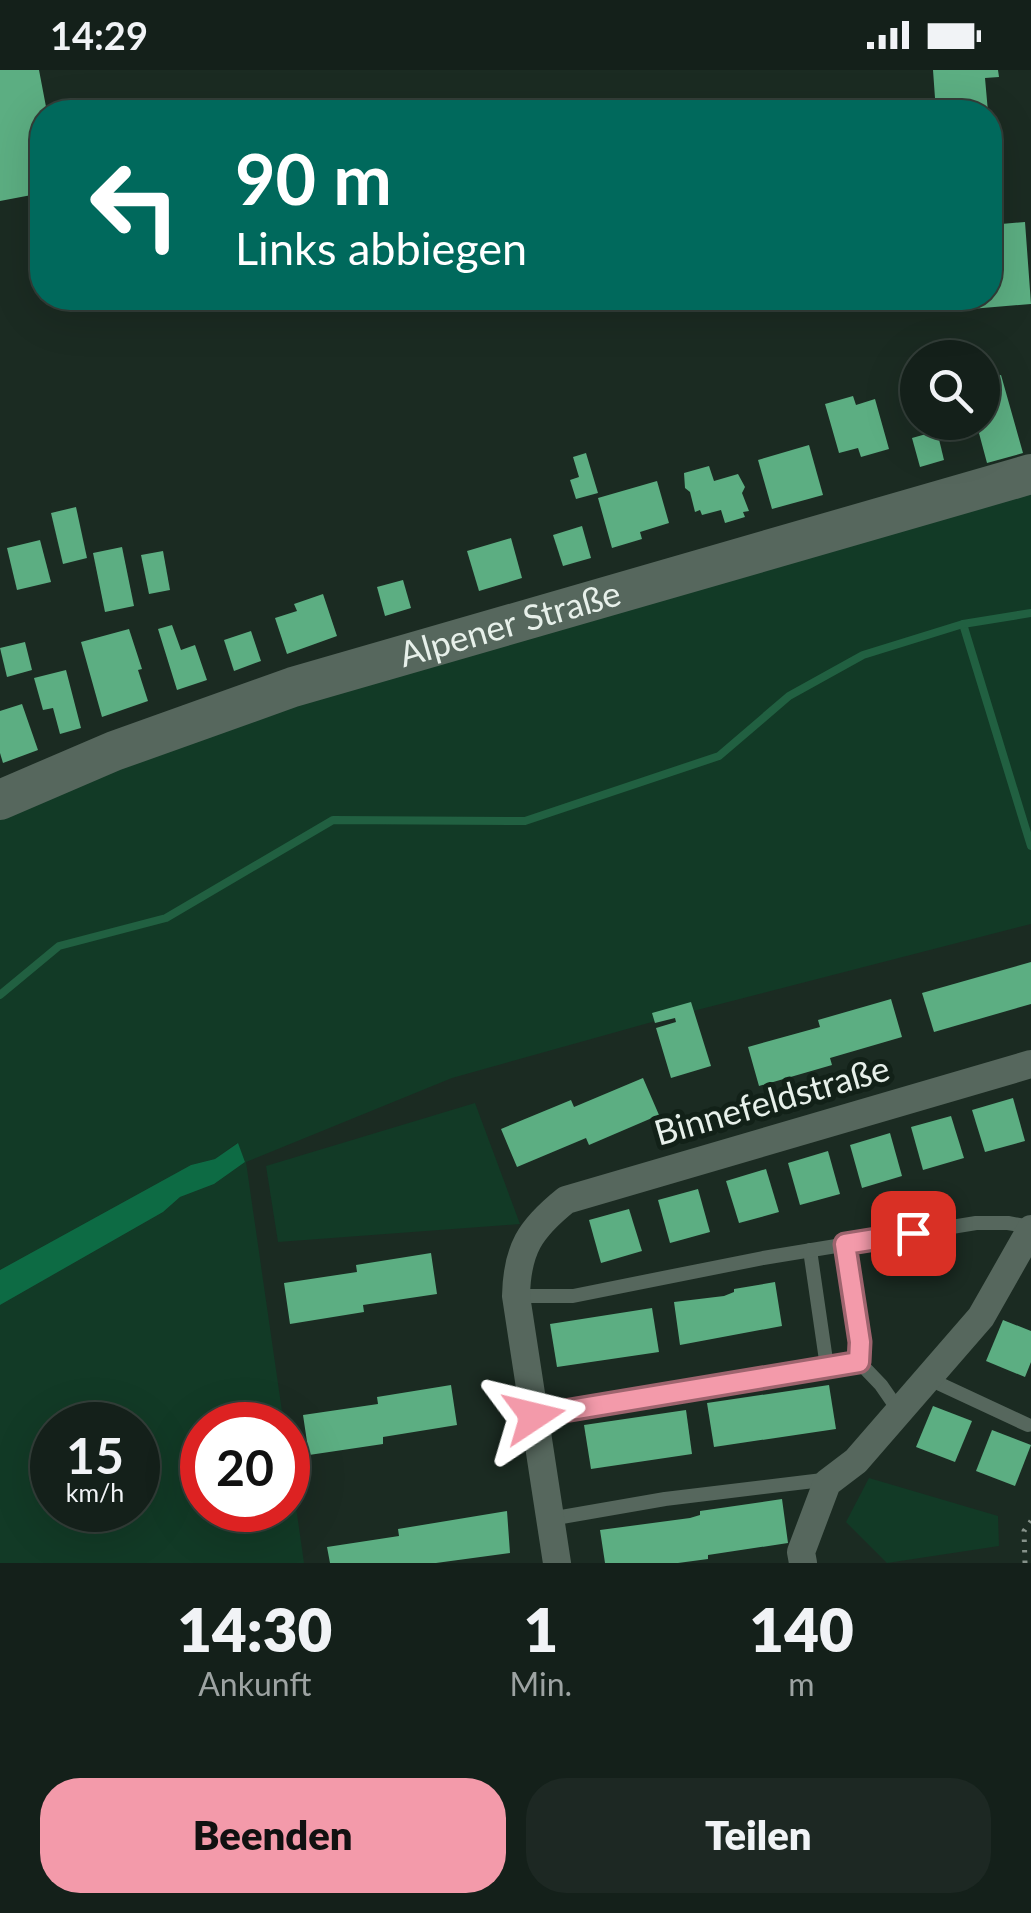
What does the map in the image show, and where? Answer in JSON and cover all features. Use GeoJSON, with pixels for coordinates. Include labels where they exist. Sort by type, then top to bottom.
{"type":"FeatureCollection","features":[{"type":"Feature","properties":{"kind":"street","name":"Alpener Straße"},"geometry":{"type":"LineString","coordinates":[[0,800],[114,751],[294,687],[1031,474]]}},
{"type":"Feature","properties":{"kind":"street","name":"Binnefeldstraße"},"geometry":{"type":"LineString","coordinates":[[516,1296],[516,1268],[524,1246],[540,1222],[566,1200],[1031,1064]]}},
{"type":"Feature","properties":{"kind":"street"},"geometry":{"type":"LineString","coordinates":[[803,1563],[801,1552],[827,1483],[856,1461],[981,1317],[1031,1228]]}},
{"type":"Feature","properties":{"kind":"street"},"geometry":{"type":"LineString","coordinates":[[516,1296],[556,1563]]}},
{"type":"Feature","properties":{"kind":"lane"},"geometry":{"type":"LineString","coordinates":[[516,1296],[572,1296],[976,1223],[1031,1228]]}},
{"type":"Feature","properties":{"kind":"lane"},"geometry":{"type":"LineString","coordinates":[[845,1244],[860,1342],[859,1362],[898,1411]]}},
{"type":"Feature","properties":{"kind":"lane"},"geometry":{"type":"LineString","coordinates":[[810,1250],[827,1367]]}},
{"type":"Feature","properties":{"kind":"lane"},"geometry":{"type":"LineString","coordinates":[[534,1416],[859,1362]]}},
{"type":"Feature","properties":{"kind":"lane"},"geometry":{"type":"LineString","coordinates":[[926,1378],[1028,1425]]}},
{"type":"Feature","properties":{"kind":"lane"},"geometry":{"type":"LineString","coordinates":[[550,1520],[666,1499],[832,1480]]}},
{"type":"Feature","properties":{"kind":"path"},"geometry":{"type":"LineString","coordinates":[[1025,1563],[1024,1531],[1031,1521]]}},
{"type":"Feature","properties":{"kind":"green space"},"geometry":{"type":"Polygon","coordinates":[[[1031,474],[1031,924],[452,1078],[246,1162],[281,1402],[180,1402],[180,1532],[300,1532],[304,1563],[0,1563],[0,1305],[163,1212],[180,1197],[214,1184],[245,1162],[237,1143],[215,1159],[191,1165],[0,1270],[0,800],[1031,474]]]}},
{"type":"Feature","properties":{"kind":"green space"},"geometry":{"type":"Polygon","coordinates":[[[475,1103],[520,1224],[278,1242],[266,1166],[475,1103]]]}},
{"type":"Feature","properties":{"kind":"green space"},"geometry":{"type":"Polygon","coordinates":[[[238,1143],[245,1162],[214,1184],[180,1197],[163,1212],[0,1305],[0,1270],[191,1165],[215,1159],[238,1143]]]}},
{"type":"Feature","properties":{"kind":"green space"},"geometry":{"type":"Polygon","coordinates":[[[869,1478],[998,1516],[999,1546],[887,1563],[846,1522],[869,1478]]]}},
{"type":"Feature","properties":{"kind":"building"},"geometry":{"type":"Polygon","coordinates":[[[0,70],[39,70],[45,100],[30,100],[30,195],[0,201],[0,70]]]}},
{"type":"Feature","properties":{"kind":"building"},"geometry":{"type":"Polygon","coordinates":[[[933,70],[998,70],[999,77],[985,78],[987,100],[935,100],[933,70]]]}},
{"type":"Feature","properties":{"kind":"building"},"geometry":{"type":"Polygon","coordinates":[[[1025,222],[1031,304],[1002,306],[1002,224],[1025,222]]]}},
{"type":"Feature","properties":{"kind":"building"},"geometry":{"type":"Polygon","coordinates":[[[1000,375],[1023,453],[987,463],[981,440],[1000,440],[1000,375]]]}},
{"type":"Feature","properties":{"kind":"building"},"geometry":{"type":"Polygon","coordinates":[[[853,396],[856,405],[875,399],[889,449],[861,457],[858,448],[839,453],[825,404],[853,396]]]}},
{"type":"Feature","properties":{"kind":"building"},"geometry":{"type":"Polygon","coordinates":[[[913,440],[939,440],[944,460],[920,467],[913,440]]]}},
{"type":"Feature","properties":{"kind":"building"},"geometry":{"type":"Polygon","coordinates":[[[809,445],[823,495],[772,509],[758,460],[809,445]]]}},
{"type":"Feature","properties":{"kind":"building"},"geometry":{"type":"Polygon","coordinates":[[[586,453],[598,493],[576,499],[570,480],[579,477],[573,457],[586,453]]]}},
{"type":"Feature","properties":{"kind":"building"},"geometry":{"type":"Polygon","coordinates":[[[709,466],[714,481],[738,474],[745,487],[742,493],[749,511],[743,512],[745,517],[725,523],[721,510],[702,515],[700,510],[695,512],[690,492],[685,488],[684,473],[709,466]]]}},
{"type":"Feature","properties":{"kind":"building"},"geometry":{"type":"Polygon","coordinates":[[[657,481],[669,523],[640,532],[642,539],[612,548],[598,498],[657,481]]]}},
{"type":"Feature","properties":{"kind":"building"},"geometry":{"type":"Polygon","coordinates":[[[76,507],[87,558],[63,564],[51,513],[76,507]]]}},
{"type":"Feature","properties":{"kind":"building"},"geometry":{"type":"Polygon","coordinates":[[[582,526],[591,558],[563,566],[553,535],[582,526]]]}},
{"type":"Feature","properties":{"kind":"building"},"geometry":{"type":"Polygon","coordinates":[[[511,538],[522,578],[479,591],[467,551],[511,538]]]}},
{"type":"Feature","properties":{"kind":"building"},"geometry":{"type":"Polygon","coordinates":[[[40,540],[51,582],[17,590],[7,548],[40,540]]]}},
{"type":"Feature","properties":{"kind":"building"},"geometry":{"type":"Polygon","coordinates":[[[122,547],[134,606],[105,612],[93,553],[122,547]]]}},
{"type":"Feature","properties":{"kind":"building"},"geometry":{"type":"Polygon","coordinates":[[[163,551],[170,590],[149,594],[141,555],[163,551]]]}},
{"type":"Feature","properties":{"kind":"building"},"geometry":{"type":"Polygon","coordinates":[[[403,580],[411,608],[385,616],[377,587],[403,580]]]}},
{"type":"Feature","properties":{"kind":"building"},"geometry":{"type":"Polygon","coordinates":[[[323,594],[337,636],[287,654],[275,618],[297,611],[294,604],[323,594]]]}},
{"type":"Feature","properties":{"kind":"building"},"geometry":{"type":"Polygon","coordinates":[[[172,625],[181,650],[195,645],[207,680],[177,690],[158,629],[172,625]]]}},
{"type":"Feature","properties":{"kind":"building"},"geometry":{"type":"Polygon","coordinates":[[[129,629],[148,701],[102,717],[81,642],[129,629]]]}},
{"type":"Feature","properties":{"kind":"building"},"geometry":{"type":"Polygon","coordinates":[[[251,631],[261,661],[234,671],[224,640],[251,631]]]}},
{"type":"Feature","properties":{"kind":"building"},"geometry":{"type":"Polygon","coordinates":[[[25,642],[32,670],[7,677],[0,648],[25,642]]]}},
{"type":"Feature","properties":{"kind":"building"},"geometry":{"type":"Polygon","coordinates":[[[66,670],[81,728],[60,734],[53,708],[43,710],[34,678],[66,670]]]}},
{"type":"Feature","properties":{"kind":"building"},"geometry":{"type":"Polygon","coordinates":[[[22,704],[38,750],[3,763],[0,711],[22,704]]]}},
{"type":"Feature","properties":{"kind":"building"},"geometry":{"type":"Polygon","coordinates":[[[1031,962],[1031,1004],[934,1032],[922,993],[1031,962]]]}},
{"type":"Feature","properties":{"kind":"building"},"geometry":{"type":"Polygon","coordinates":[[[891,999],[902,1037],[830,1058],[832,1065],[759,1086],[748,1047],[820,1027],[818,1020],[891,999]]]}},
{"type":"Feature","properties":{"kind":"building"},"geometry":{"type":"Polygon","coordinates":[[[691,1002],[711,1066],[671,1078],[656,1028],[676,1022],[675,1018],[655,1023],[652,1013],[691,1002]]]}},
{"type":"Feature","properties":{"kind":"building"},"geometry":{"type":"Polygon","coordinates":[[[643,1078],[659,1115],[589,1145],[586,1138],[517,1167],[501,1129],[571,1100],[574,1107],[643,1078]]]}},
{"type":"Feature","properties":{"kind":"building"},"geometry":{"type":"Polygon","coordinates":[[[1013,1098],[1025,1141],[985,1152],[972,1110],[1013,1098]]]}},
{"type":"Feature","properties":{"kind":"building"},"geometry":{"type":"Polygon","coordinates":[[[951,1116],[964,1158],[923,1170],[911,1127],[951,1116]]]}},
{"type":"Feature","properties":{"kind":"building"},"geometry":{"type":"Polygon","coordinates":[[[890,1133],[902,1176],[862,1188],[850,1145],[890,1133]]]}},
{"type":"Feature","properties":{"kind":"building"},"geometry":{"type":"Polygon","coordinates":[[[828,1151],[840,1194],[800,1205],[788,1163],[828,1151]]]}},
{"type":"Feature","properties":{"kind":"building"},"geometry":{"type":"Polygon","coordinates":[[[766,1169],[779,1212],[739,1223],[726,1181],[766,1169]]]}},
{"type":"Feature","properties":{"kind":"building"},"geometry":{"type":"Polygon","coordinates":[[[698,1189],[710,1232],[670,1243],[658,1200],[698,1189]]]}},
{"type":"Feature","properties":{"kind":"building"},"geometry":{"type":"Polygon","coordinates":[[[629,1209],[642,1251],[601,1263],[589,1220],[629,1209]]]}},
{"type":"Feature","properties":{"kind":"building"},"geometry":{"type":"Polygon","coordinates":[[[431,1253],[437,1294],[363,1305],[364,1312],[290,1324],[284,1283],[357,1272],[356,1265],[431,1253]]]}},
{"type":"Feature","properties":{"kind":"building"},"geometry":{"type":"Polygon","coordinates":[[[775,1282],[782,1326],[680,1345],[674,1302],[724,1296],[734,1289],[775,1282]]]}},
{"type":"Feature","properties":{"kind":"building"},"geometry":{"type":"Polygon","coordinates":[[[652,1308],[659,1352],[557,1367],[550,1324],[652,1308]]]}},
{"type":"Feature","properties":{"kind":"building"},"geometry":{"type":"Polygon","coordinates":[[[1003,1320],[1031,1331],[1031,1362],[1025,1377],[986,1361],[1003,1320]]]}},
{"type":"Feature","properties":{"kind":"building"},"geometry":{"type":"Polygon","coordinates":[[[451,1385],[457,1425],[383,1437],[383,1444],[310,1455],[310,1414],[378,1404],[377,1397],[451,1385]]]}},
{"type":"Feature","properties":{"kind":"building"},"geometry":{"type":"Polygon","coordinates":[[[829,1385],[836,1429],[714,1447],[707,1403],[829,1385]]]}},
{"type":"Feature","properties":{"kind":"building"},"geometry":{"type":"Polygon","coordinates":[[[933,1406],[972,1421],[955,1462],[916,1447],[933,1406]]]}},
{"type":"Feature","properties":{"kind":"building"},"geometry":{"type":"Polygon","coordinates":[[[686,1410],[692,1454],[591,1469],[584,1425],[686,1410]]]}},
{"type":"Feature","properties":{"kind":"building"},"geometry":{"type":"Polygon","coordinates":[[[992,1430],[1031,1445],[1015,1486],[976,1471],[992,1430]]]}},
{"type":"Feature","properties":{"kind":"building"},"geometry":{"type":"Polygon","coordinates":[[[782,1499],[788,1543],[678,1563],[605,1563],[600,1530],[690,1518],[700,1515],[700,1511],[782,1499]]]}},
{"type":"Feature","properties":{"kind":"building"},"geometry":{"type":"Polygon","coordinates":[[[507,1511],[510,1553],[436,1563],[330,1563],[327,1547],[399,1536],[398,1529],[507,1511]]]}},
{"type":"Feature","properties":{"kind":"waterway"},"geometry":{"type":"LineString","coordinates":[[0,995],[59,946],[166,918],[333,820],[525,821],[719,756],[789,696],[863,655],[963,624],[1031,613]]}},
{"type":"Feature","properties":{"kind":"waterway"},"geometry":{"type":"LineString","coordinates":[[963,624],[1031,846]]}},
{"type":"Feature","properties":{"kind":"route"},"geometry":{"type":"LineString","coordinates":[[534,1416],[859,1362],[860,1342],[845,1244],[913,1233]]}}]}
